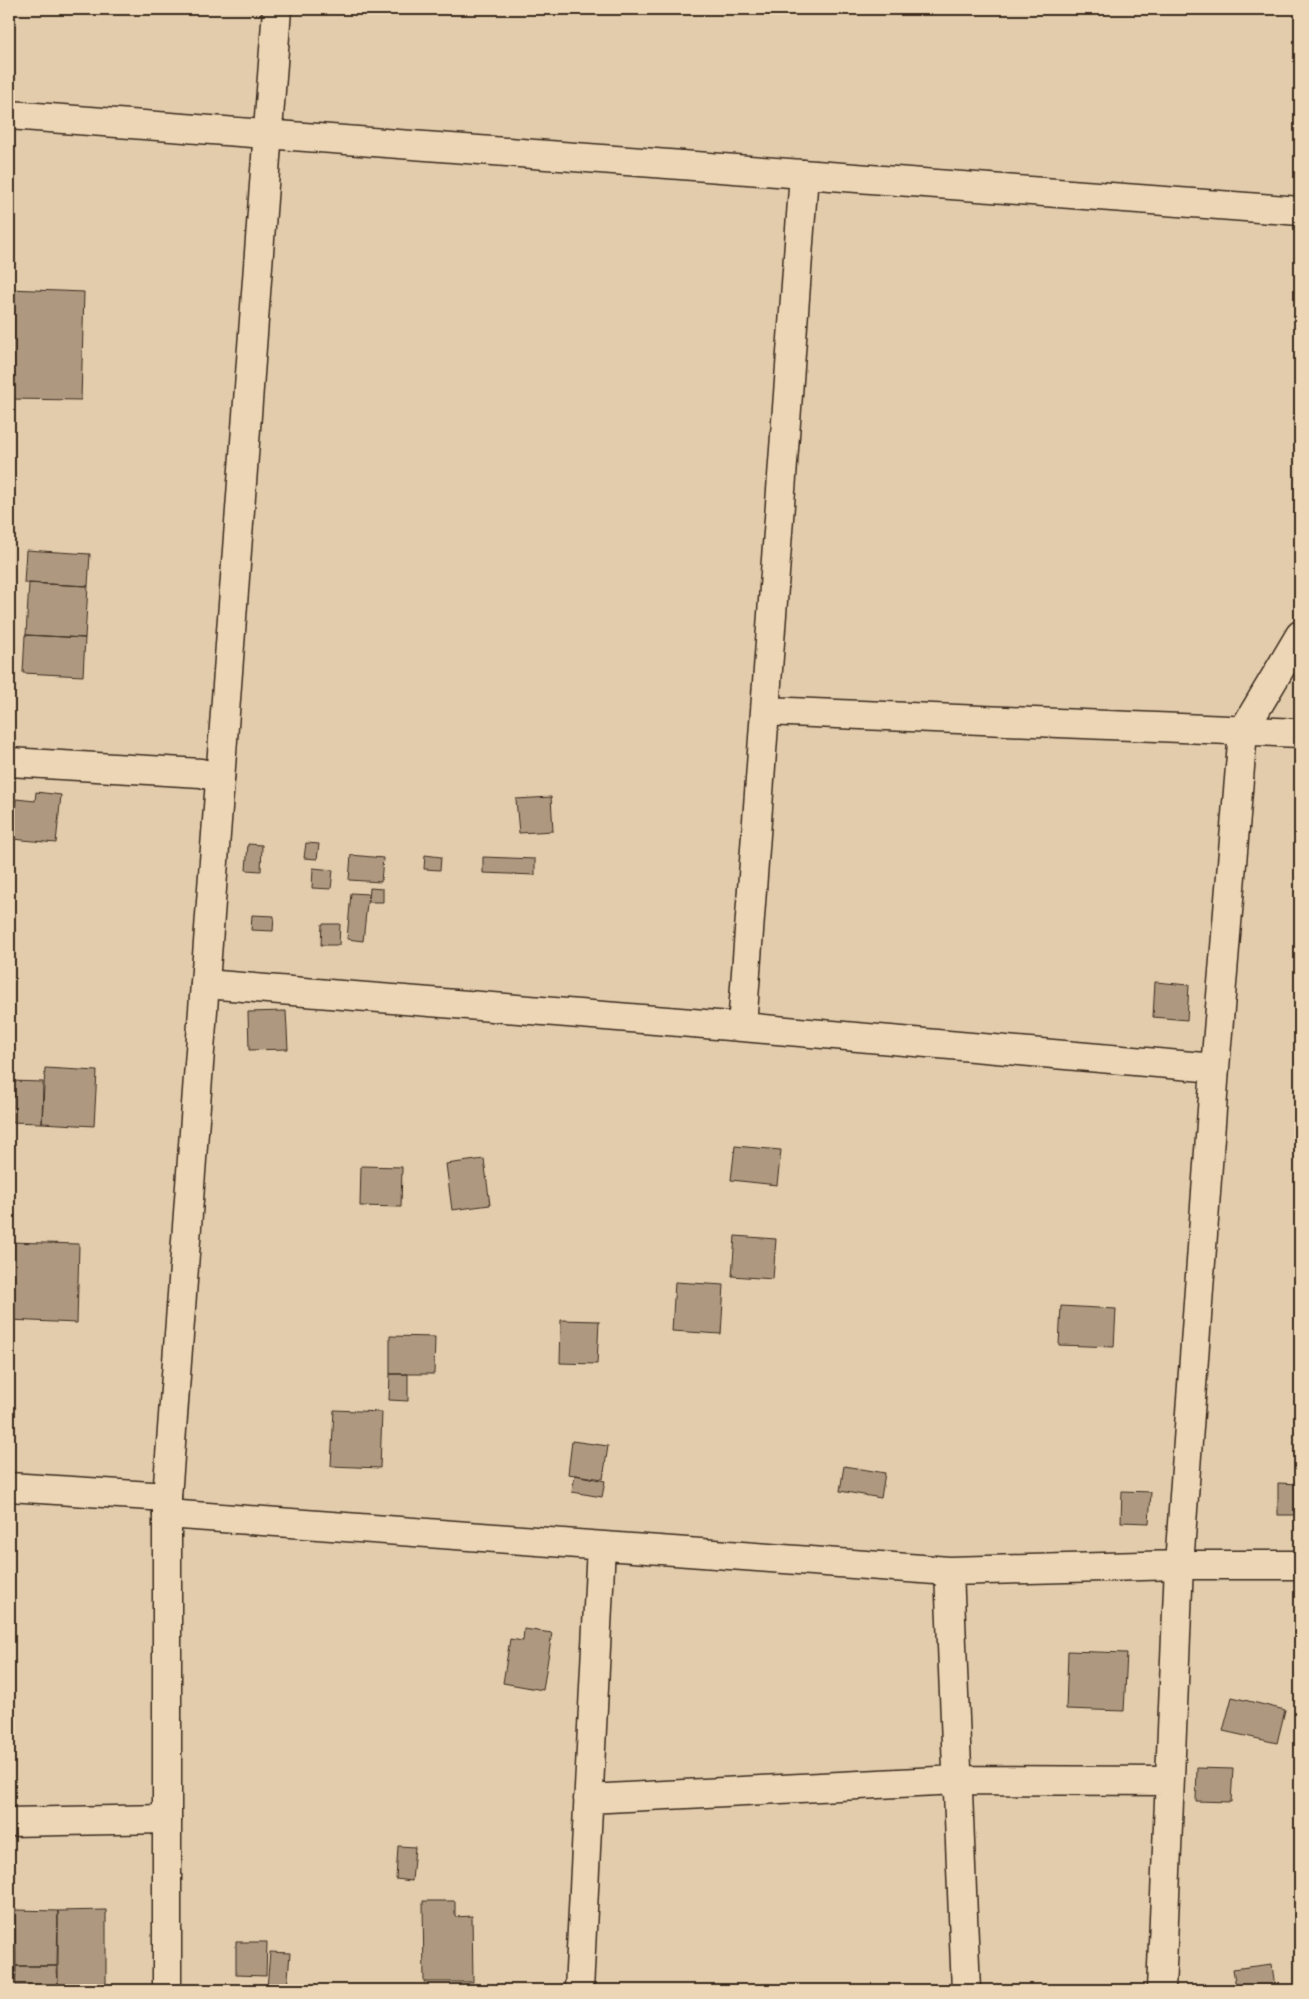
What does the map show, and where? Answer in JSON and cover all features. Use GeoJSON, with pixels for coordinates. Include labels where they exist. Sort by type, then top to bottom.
{"type":"FeatureCollection","features":[{"type":"Feature","properties":{"kind":"street"},"geometry":{"type":"LineString","coordinates":[[167,1990],[167,1506],[277,9]]}},
{"type":"Feature","properties":{"kind":"street"},"geometry":{"type":"LineString","coordinates":[[9,116],[1300,210]]}},
{"type":"Feature","properties":{"kind":"street"},"geometry":{"type":"LineString","coordinates":[[742,1027],[804,174]]}},
{"type":"Feature","properties":{"kind":"street"},"geometry":{"type":"LineString","coordinates":[[1161,1990],[1179,1565],[1215,1068],[1243,731],[1300,635]]}},
{"type":"Feature","properties":{"kind":"street"},"geometry":{"type":"LineString","coordinates":[[765,711],[1300,733]]}},
{"type":"Feature","properties":{"kind":"street"},"geometry":{"type":"LineString","coordinates":[[9,762],[201,773],[220,778]]}},
{"type":"Feature","properties":{"kind":"street"},"geometry":{"type":"LineString","coordinates":[[205,984],[742,1027],[1215,1068]]}},
{"type":"Feature","properties":{"kind":"street"},"geometry":{"type":"LineString","coordinates":[[9,1487],[167,1506],[601,1546],[949,1572],[1179,1565],[1300,1565]]}},
{"type":"Feature","properties":{"kind":"street"},"geometry":{"type":"LineString","coordinates":[[579,1990],[601,1546]]}},
{"type":"Feature","properties":{"kind":"street"},"geometry":{"type":"LineString","coordinates":[[949,1572],[966,1990]]}},
{"type":"Feature","properties":{"kind":"street"},"geometry":{"type":"LineString","coordinates":[[588,1799],[957,1780],[1169,1781]]}},
{"type":"Feature","properties":{"kind":"street"},"geometry":{"type":"LineString","coordinates":[[9,1822],[167,1819]]}},
{"type":"Feature","properties":{"kind":"building"},"geometry":{"type":"Polygon","coordinates":[[[9,289],[84,292],[81,400],[9,399],[9,289]]]}},
{"type":"Feature","properties":{"kind":"building"},"geometry":{"type":"Polygon","coordinates":[[[26,550],[90,554],[88,586],[24,583],[26,550]]]}},
{"type":"Feature","properties":{"kind":"building"},"geometry":{"type":"Polygon","coordinates":[[[29,583],[88,586],[85,638],[26,635],[29,583]]]}},
{"type":"Feature","properties":{"kind":"building"},"geometry":{"type":"Polygon","coordinates":[[[25,635],[85,638],[83,676],[23,673],[25,635]]]}},
{"type":"Feature","properties":{"kind":"building"},"geometry":{"type":"Polygon","coordinates":[[[36,792],[61,795],[56,843],[12,839],[16,799],[35,801],[36,792]]]}},
{"type":"Feature","properties":{"kind":"building"},"geometry":{"type":"Polygon","coordinates":[[[551,797],[553,831],[519,833],[516,799],[551,797]]]}},
{"type":"Feature","properties":{"kind":"building"},"geometry":{"type":"Polygon","coordinates":[[[306,843],[319,844],[317,859],[304,858],[306,843]]]}},
{"type":"Feature","properties":{"kind":"building"},"geometry":{"type":"Polygon","coordinates":[[[248,844],[262,845],[261,871],[246,870],[248,844]]]}},
{"type":"Feature","properties":{"kind":"building"},"geometry":{"type":"Polygon","coordinates":[[[351,855],[383,858],[381,882],[349,880],[351,855]]]}},
{"type":"Feature","properties":{"kind":"building"},"geometry":{"type":"Polygon","coordinates":[[[425,855],[441,857],[440,870],[424,869],[425,855]]]}},
{"type":"Feature","properties":{"kind":"building"},"geometry":{"type":"Polygon","coordinates":[[[483,857],[535,859],[535,875],[483,873],[483,857]]]}},
{"type":"Feature","properties":{"kind":"building"},"geometry":{"type":"Polygon","coordinates":[[[313,868],[333,870],[331,889],[312,888],[313,868]]]}},
{"type":"Feature","properties":{"kind":"building"},"geometry":{"type":"Polygon","coordinates":[[[370,888],[383,889],[383,902],[369,902],[370,888]]]}},
{"type":"Feature","properties":{"kind":"building"},"geometry":{"type":"Polygon","coordinates":[[[351,893],[368,894],[363,941],[347,939],[351,893]]]}},
{"type":"Feature","properties":{"kind":"building"},"geometry":{"type":"Polygon","coordinates":[[[252,915],[274,916],[273,931],[251,930],[252,915]]]}},
{"type":"Feature","properties":{"kind":"building"},"geometry":{"type":"Polygon","coordinates":[[[322,924],[340,924],[339,945],[321,945],[322,924]]]}},
{"type":"Feature","properties":{"kind":"building"},"geometry":{"type":"Polygon","coordinates":[[[1155,982],[1189,985],[1187,1020],[1153,1017],[1155,982]]]}},
{"type":"Feature","properties":{"kind":"building"},"geometry":{"type":"Polygon","coordinates":[[[286,1011],[288,1049],[249,1050],[248,1012],[286,1011]]]}},
{"type":"Feature","properties":{"kind":"building"},"geometry":{"type":"Polygon","coordinates":[[[45,1068],[97,1071],[94,1126],[42,1123],[45,1068]]]}},
{"type":"Feature","properties":{"kind":"building"},"geometry":{"type":"Polygon","coordinates":[[[9,1081],[43,1082],[42,1123],[9,1122],[9,1081]]]}},
{"type":"Feature","properties":{"kind":"building"},"geometry":{"type":"Polygon","coordinates":[[[735,1146],[781,1150],[777,1185],[731,1180],[735,1146]]]}},
{"type":"Feature","properties":{"kind":"building"},"geometry":{"type":"Polygon","coordinates":[[[484,1159],[490,1205],[452,1210],[446,1164],[484,1159]]]}},
{"type":"Feature","properties":{"kind":"building"},"geometry":{"type":"Polygon","coordinates":[[[361,1166],[402,1167],[401,1207],[360,1206],[361,1166]]]}},
{"type":"Feature","properties":{"kind":"building"},"geometry":{"type":"Polygon","coordinates":[[[735,1236],[776,1239],[773,1279],[732,1276],[735,1236]]]}},
{"type":"Feature","properties":{"kind":"building"},"geometry":{"type":"Polygon","coordinates":[[[9,1242],[79,1244],[77,1323],[9,1320],[9,1242]]]}},
{"type":"Feature","properties":{"kind":"building"},"geometry":{"type":"Polygon","coordinates":[[[675,1282],[724,1285],[721,1334],[672,1331],[675,1282]]]}},
{"type":"Feature","properties":{"kind":"building"},"geometry":{"type":"Polygon","coordinates":[[[1061,1306],[1116,1309],[1114,1347],[1059,1345],[1061,1306]]]}},
{"type":"Feature","properties":{"kind":"building"},"geometry":{"type":"Polygon","coordinates":[[[561,1320],[599,1321],[597,1364],[560,1363],[561,1320]]]}},
{"type":"Feature","properties":{"kind":"building"},"geometry":{"type":"Polygon","coordinates":[[[390,1336],[435,1337],[434,1374],[390,1374],[390,1336]]]}},
{"type":"Feature","properties":{"kind":"building"},"geometry":{"type":"Polygon","coordinates":[[[390,1374],[408,1374],[408,1401],[389,1400],[390,1374]]]}},
{"type":"Feature","properties":{"kind":"building"},"geometry":{"type":"Polygon","coordinates":[[[334,1410],[382,1412],[380,1468],[331,1466],[334,1410]]]}},
{"type":"Feature","properties":{"kind":"building"},"geometry":{"type":"Polygon","coordinates":[[[572,1441],[608,1446],[603,1479],[568,1474],[572,1441]]]}},
{"type":"Feature","properties":{"kind":"building"},"geometry":{"type":"Polygon","coordinates":[[[844,1466],[885,1473],[881,1498],[840,1491],[844,1466]]]}},
{"type":"Feature","properties":{"kind":"building"},"geometry":{"type":"Polygon","coordinates":[[[575,1475],[605,1481],[602,1497],[572,1492],[575,1475]]]}},
{"type":"Feature","properties":{"kind":"building"},"geometry":{"type":"Polygon","coordinates":[[[1278,1483],[1300,1484],[1300,1515],[1278,1515],[1278,1483]]]}},
{"type":"Feature","properties":{"kind":"building"},"geometry":{"type":"Polygon","coordinates":[[[1122,1491],[1151,1492],[1149,1523],[1121,1522],[1122,1491]]]}},
{"type":"Feature","properties":{"kind":"building"},"geometry":{"type":"Polygon","coordinates":[[[524,1629],[552,1633],[543,1690],[503,1683],[510,1639],[523,1641],[524,1629]]]}},
{"type":"Feature","properties":{"kind":"building"},"geometry":{"type":"Polygon","coordinates":[[[1068,1651],[1127,1653],[1124,1711],[1066,1709],[1068,1651]]]}},
{"type":"Feature","properties":{"kind":"building"},"geometry":{"type":"Polygon","coordinates":[[[1232,1697],[1285,1710],[1277,1743],[1223,1731],[1232,1697]]]}},
{"type":"Feature","properties":{"kind":"building"},"geometry":{"type":"Polygon","coordinates":[[[1197,1768],[1233,1769],[1231,1802],[1196,1801],[1197,1768]]]}},
{"type":"Feature","properties":{"kind":"building"},"geometry":{"type":"Polygon","coordinates":[[[398,1846],[415,1847],[412,1881],[396,1879],[398,1846]]]}},
{"type":"Feature","properties":{"kind":"building"},"geometry":{"type":"Polygon","coordinates":[[[423,1901],[455,1901],[455,1917],[472,1916],[473,1982],[424,1982],[423,1901]]]}},
{"type":"Feature","properties":{"kind":"building"},"geometry":{"type":"Polygon","coordinates":[[[15,1910],[58,1911],[57,1966],[16,1966],[15,1910]]]}},
{"type":"Feature","properties":{"kind":"building"},"geometry":{"type":"Polygon","coordinates":[[[106,1910],[106,1990],[58,1990],[58,1911],[106,1910]]]}},
{"type":"Feature","properties":{"kind":"building"},"geometry":{"type":"Polygon","coordinates":[[[236,1942],[267,1942],[266,1976],[236,1975],[236,1942]]]}},
{"type":"Feature","properties":{"kind":"building"},"geometry":{"type":"Polygon","coordinates":[[[270,1952],[290,1953],[287,1990],[267,1988],[270,1952]]]}},
{"type":"Feature","properties":{"kind":"building"},"geometry":{"type":"Polygon","coordinates":[[[1272,1964],[1275,1990],[1214,1990],[1236,1987],[1233,1969],[1272,1964]]]}},
{"type":"Feature","properties":{"kind":"building"},"geometry":{"type":"Polygon","coordinates":[[[16,1966],[57,1966],[58,1990],[15,1990],[16,1966]]]}}]}
